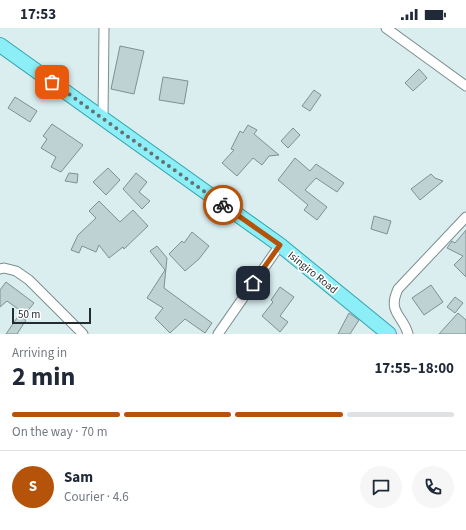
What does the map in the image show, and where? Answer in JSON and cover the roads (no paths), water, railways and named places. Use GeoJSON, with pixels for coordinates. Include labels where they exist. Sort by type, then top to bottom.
{"type":"FeatureCollection","features":[{"type":"Feature","properties":{"kind":"main road","name":"Isingiro Road"},"geometry":{"type":"LineString","coordinates":[[0,45],[280,245],[389,334]]}},
{"type":"Feature","properties":{"kind":"street"},"geometry":{"type":"LineString","coordinates":[[103,119],[104,28]]}},
{"type":"Feature","properties":{"kind":"street"},"geometry":{"type":"LineString","coordinates":[[386,28],[466,86]]}},
{"type":"Feature","properties":{"kind":"street"},"geometry":{"type":"LineString","coordinates":[[408,334],[396,314],[393,304],[398,290],[466,217]]}},
{"type":"Feature","properties":{"kind":"street"},"geometry":{"type":"LineString","coordinates":[[218,334],[280,245]]}},
{"type":"Feature","properties":{"kind":"street"},"geometry":{"type":"LineString","coordinates":[[0,269],[16,271],[29,280],[83,334]]}}]}
